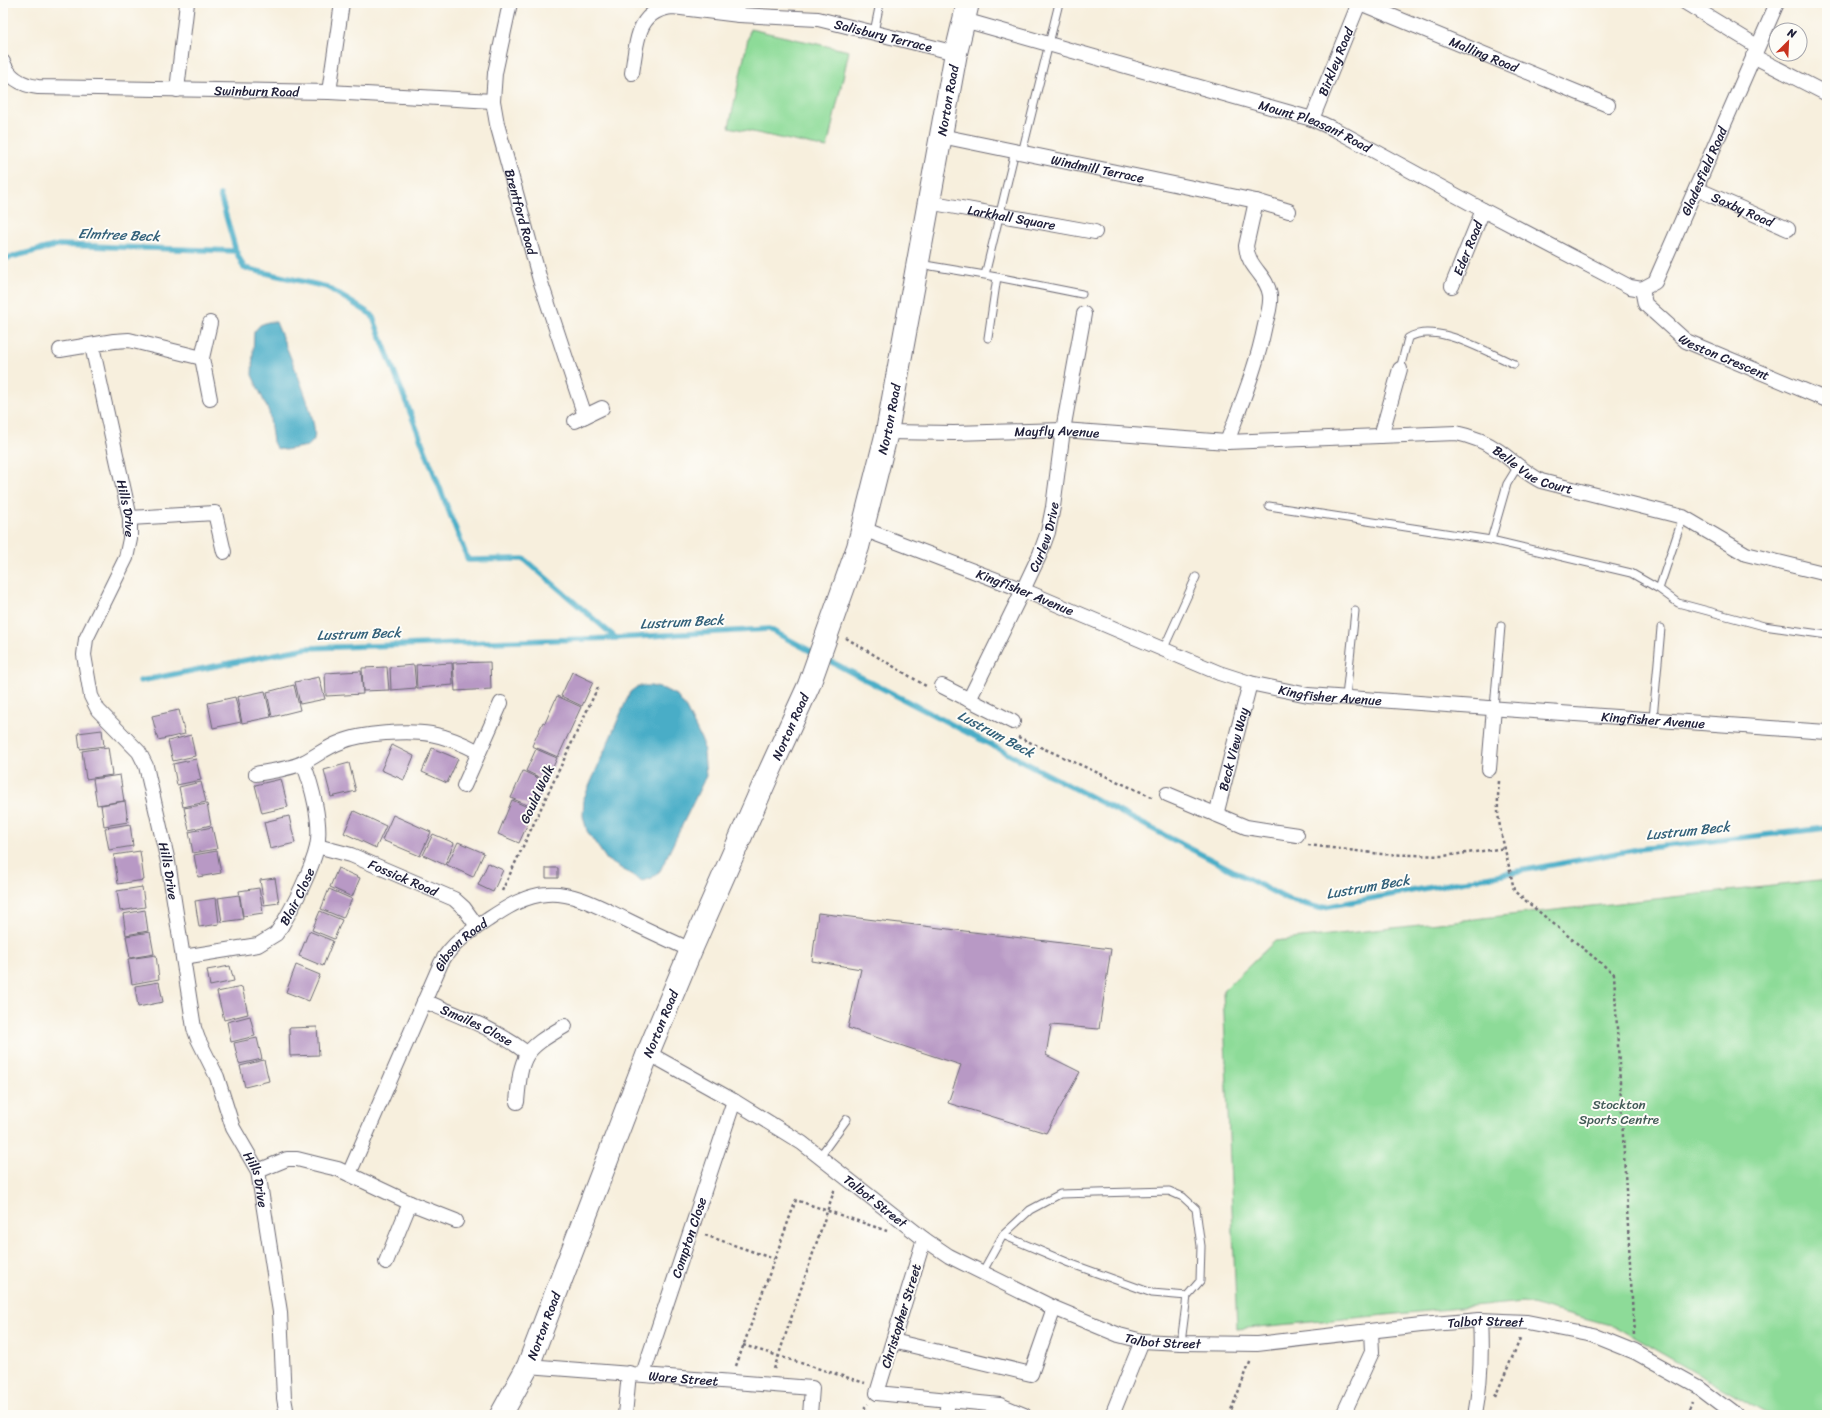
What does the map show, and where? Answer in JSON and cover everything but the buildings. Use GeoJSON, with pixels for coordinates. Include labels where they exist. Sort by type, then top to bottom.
{"type":"FeatureCollection","features":[{"type":"Feature","properties":{"kind":"main road","name":"Norton Road"},"geometry":{"type":"LineString","coordinates":[[501,1415],[528,1366],[648,1053],[691,950],[809,685],[863,529],[887,432],[928,202],[956,53],[966,11]]}},
{"type":"Feature","properties":{"kind":"street"},"geometry":{"type":"LineString","coordinates":[[177,90],[187,3]]}},
{"type":"Feature","properties":{"kind":"street"},"geometry":{"type":"LineString","coordinates":[[329,92],[342,3]]}},
{"type":"Feature","properties":{"kind":"street","name":"Brentford Road"},"geometry":{"type":"LineString","coordinates":[[510,3],[495,73],[493,101],[497,124],[580,418],[602,408]]}},
{"type":"Feature","properties":{"kind":"street","name":"Malling Road"},"geometry":{"type":"LineString","coordinates":[[1360,3],[1608,106]]}},
{"type":"Feature","properties":{"kind":"street","name":"Birkley Road"},"geometry":{"type":"LineString","coordinates":[[1312,120],[1360,3]]}},
{"type":"Feature","properties":{"kind":"street"},"geometry":{"type":"LineString","coordinates":[[1686,3],[1755,51],[1827,94]]}},
{"type":"Feature","properties":{"kind":"street","name":"Gladesfield Road"},"geometry":{"type":"LineString","coordinates":[[1642,289],[1655,282],[1697,189],[1755,51],[1777,3]]}},
{"type":"Feature","properties":{"kind":"street","name":"Salisbury Terrace"},"geometry":{"type":"LineString","coordinates":[[632,73],[639,32],[644,23],[656,11],[663,8],[673,7],[741,9],[818,19],[956,53]]}},
{"type":"Feature","properties":{"kind":"street","name":"Mount Pleasant Road"},"geometry":{"type":"LineString","coordinates":[[966,11],[1049,43],[1312,120],[1336,130],[1483,210],[1630,287],[1642,289]]}},
{"type":"Feature","properties":{"kind":"street","name":"Swinburn Road"},"geometry":{"type":"LineString","coordinates":[[3,62],[6,70],[20,82],[28,86],[38,87],[329,92],[493,101]]}},
{"type":"Feature","properties":{"kind":"street","name":"Windmill Terrace"},"geometry":{"type":"LineString","coordinates":[[941,136],[1256,200],[1289,211]]}},
{"type":"Feature","properties":{"kind":"street","name":"Saxby Road"},"geometry":{"type":"LineString","coordinates":[[1697,189],[1788,229]]}},
{"type":"Feature","properties":{"kind":"street"},"geometry":{"type":"LineString","coordinates":[[1227,442],[1259,354],[1270,303],[1266,283],[1250,262],[1247,254],[1246,246],[1256,200]]}},
{"type":"Feature","properties":{"kind":"street","name":"Larkhall Square"},"geometry":{"type":"LineString","coordinates":[[928,202],[1095,232]]}},
{"type":"Feature","properties":{"kind":"street","name":"Eder Road"},"geometry":{"type":"LineString","coordinates":[[1452,286],[1483,210]]}},
{"type":"Feature","properties":{"kind":"street","name":"Weston Crescent"},"geometry":{"type":"LineString","coordinates":[[1642,289],[1645,304],[1686,341],[1827,400]]}},
{"type":"Feature","properties":{"kind":"street","name":"Curlew Drive"},"geometry":{"type":"LineString","coordinates":[[969,700],[1040,554],[1048,532],[1053,507],[1062,430],[1084,314]]}},
{"type":"Feature","properties":{"kind":"street"},"geometry":{"type":"LineString","coordinates":[[210,323],[202,358],[210,399]]}},
{"type":"Feature","properties":{"kind":"street"},"geometry":{"type":"LineString","coordinates":[[60,350],[129,340],[202,358]]}},
{"type":"Feature","properties":{"kind":"street","name":"Hills Drive"},"geometry":{"type":"LineString","coordinates":[[92,346],[130,518],[130,539],[126,558],[86,639],[84,655],[91,696],[98,710],[139,752],[146,766],[164,841],[194,1028],[217,1077],[233,1128],[258,1171],[278,1295],[284,1398],[287,1415]]}},
{"type":"Feature","properties":{"kind":"street"},"geometry":{"type":"LineString","coordinates":[[1381,436],[1400,368]]}},
{"type":"Feature","properties":{"kind":"street","name":"Mayfly Avenue"},"geometry":{"type":"LineString","coordinates":[[887,432],[954,433],[1062,430],[1227,442]]}},
{"type":"Feature","properties":{"kind":"street","name":"Belle Vue Court"},"geometry":{"type":"LineString","coordinates":[[1227,442],[1442,433],[1468,436],[1482,441],[1498,450],[1529,476],[1541,481],[1683,517],[1746,554],[1827,574]]}},
{"type":"Feature","properties":{"kind":"street"},"geometry":{"type":"LineString","coordinates":[[130,518],[215,513],[224,552]]}},
{"type":"Feature","properties":{"kind":"street","name":"Kingfisher Avenue"},"geometry":{"type":"LineString","coordinates":[[863,529],[1023,590],[1219,673],[1250,683],[1308,695],[1827,732]]}},
{"type":"Feature","properties":{"kind":"street","name":"Beck View Way"},"geometry":{"type":"LineString","coordinates":[[1216,815],[1250,683]]}},
{"type":"Feature","properties":{"kind":"street"},"geometry":{"type":"LineString","coordinates":[[942,686],[1013,722]]}},
{"type":"Feature","properties":{"kind":"street"},"geometry":{"type":"LineString","coordinates":[[464,786],[501,703]]}},
{"type":"Feature","properties":{"kind":"street"},"geometry":{"type":"LineString","coordinates":[[1489,769],[1494,708]]}},
{"type":"Feature","properties":{"kind":"street"},"geometry":{"type":"LineString","coordinates":[[256,774],[302,763],[321,751],[340,742],[373,734],[431,734],[461,743],[479,752]]}},
{"type":"Feature","properties":{"kind":"street","name":"Blair Close"},"geometry":{"type":"LineString","coordinates":[[183,957],[258,945],[276,934],[289,914],[317,846],[318,822],[316,806],[302,763]]}},
{"type":"Feature","properties":{"kind":"street"},"geometry":{"type":"LineString","coordinates":[[1168,794],[1246,827],[1300,840]]}},
{"type":"Feature","properties":{"kind":"street","name":"Fossick Road"},"geometry":{"type":"LineString","coordinates":[[317,846],[351,855],[454,899],[464,908],[477,926]]}},
{"type":"Feature","properties":{"kind":"street","name":"Gibson Road"},"geometry":{"type":"LineString","coordinates":[[349,1174],[446,953],[477,926],[510,906],[536,896],[547,894],[572,897],[587,902],[691,950]]}},
{"type":"Feature","properties":{"kind":"street","name":"Smailes Close"},"geometry":{"type":"LineString","coordinates":[[424,1001],[511,1040],[527,1053]]}},
{"type":"Feature","properties":{"kind":"street","name":"Smailes Close"},"geometry":{"type":"LineString","coordinates":[[517,1102],[521,1066],[527,1053],[542,1038],[565,1026]]}},
{"type":"Feature","properties":{"kind":"street","name":"Talbot Street"},"geometry":{"type":"LineString","coordinates":[[648,1053],[734,1101],[802,1143],[841,1172],[920,1236],[949,1256],[1054,1308],[1119,1335],[1142,1341],[1257,1344],[1480,1320],[1527,1322],[1593,1336],[1635,1352],[1698,1387],[1730,1413]]}},
{"type":"Feature","properties":{"kind":"street","name":"Compton Close"},"geometry":{"type":"LineString","coordinates":[[625,1415],[636,1373],[691,1230],[734,1101]]}},
{"type":"Feature","properties":{"kind":"street"},"geometry":{"type":"LineString","coordinates":[[258,1171],[287,1159],[297,1159],[338,1169],[410,1203],[456,1221]]}},
{"type":"Feature","properties":{"kind":"street"},"geometry":{"type":"LineString","coordinates":[[386,1262],[410,1203]]}},
{"type":"Feature","properties":{"kind":"street","name":"Christopher Street"},"geometry":{"type":"LineString","coordinates":[[878,1391],[893,1341],[920,1236]]}},
{"type":"Feature","properties":{"kind":"street"},"geometry":{"type":"LineString","coordinates":[[893,1341],[1031,1374],[1054,1308]]}},
{"type":"Feature","properties":{"kind":"street"},"geometry":{"type":"LineString","coordinates":[[1475,1415],[1482,1363],[1480,1320]]}},
{"type":"Feature","properties":{"kind":"street"},"geometry":{"type":"LineString","coordinates":[[1343,1415],[1372,1352],[1371,1331]]}},
{"type":"Feature","properties":{"kind":"street"},"geometry":{"type":"LineString","coordinates":[[1112,1415],[1142,1341]]}},
{"type":"Feature","properties":{"kind":"street","name":"Ware Street"},"geometry":{"type":"LineString","coordinates":[[528,1366],[636,1373],[812,1388],[810,1415]]}},
{"type":"Feature","properties":{"kind":"street"},"geometry":{"type":"LineString","coordinates":[[878,1391],[948,1401],[1000,1405],[1024,1415]]}},
{"type":"Feature","properties":{"kind":"street"},"geometry":{"type":"LineString","coordinates":[[946,1415],[948,1401]]}},
{"type":"Feature","properties":{"kind":"lane"},"geometry":{"type":"LineString","coordinates":[[874,32],[880,3]]}},
{"type":"Feature","properties":{"kind":"lane"},"geometry":{"type":"LineString","coordinates":[[985,275],[1000,215],[1059,3]]}},
{"type":"Feature","properties":{"kind":"lane"},"geometry":{"type":"LineString","coordinates":[[917,264],[997,277],[1082,294]]}},
{"type":"Feature","properties":{"kind":"lane"},"geometry":{"type":"LineString","coordinates":[[988,338],[997,277]]}},
{"type":"Feature","properties":{"kind":"lane"},"geometry":{"type":"LineString","coordinates":[[1400,368],[1403,351],[1408,338],[1415,333],[1428,332],[1446,334],[1514,364]]}},
{"type":"Feature","properties":{"kind":"lane"},"geometry":{"type":"LineString","coordinates":[[1491,540],[1507,484],[1518,466]]}},
{"type":"Feature","properties":{"kind":"lane"},"geometry":{"type":"LineString","coordinates":[[1269,506],[1491,540],[1631,573],[1659,589],[1678,603],[1764,626],[1827,635]]}},
{"type":"Feature","properties":{"kind":"lane"},"geometry":{"type":"LineString","coordinates":[[1659,589],[1683,517]]}},
{"type":"Feature","properties":{"kind":"lane"},"geometry":{"type":"LineString","coordinates":[[1164,650],[1196,577]]}},
{"type":"Feature","properties":{"kind":"lane"},"geometry":{"type":"LineString","coordinates":[[1346,697],[1354,611]]}},
{"type":"Feature","properties":{"kind":"lane"},"geometry":{"type":"LineString","coordinates":[[1494,708],[1501,626]]}},
{"type":"Feature","properties":{"kind":"lane"},"geometry":{"type":"LineString","coordinates":[[1653,719],[1661,628]]}},
{"type":"Feature","properties":{"kind":"lane"},"geometry":{"type":"LineString","coordinates":[[820,1156],[847,1119]]}},
{"type":"Feature","properties":{"kind":"lane"},"geometry":{"type":"LineString","coordinates":[[982,1273],[1003,1235],[1030,1210],[1060,1194],[1169,1191],[1183,1197],[1196,1208],[1201,1246],[1200,1281],[1187,1296],[1182,1343]]}},
{"type":"Feature","properties":{"kind":"lane"},"geometry":{"type":"LineString","coordinates":[[1003,1235],[1069,1263],[1152,1293],[1187,1296]]}},
{"type":"Feature","properties":{"kind":"path","name":"Gould Walk"},"geometry":{"type":"LineString","coordinates":[[502,910],[498,901],[598,685]]}},
{"type":"Feature","properties":{"kind":"path"},"geometry":{"type":"LineString","coordinates":[[1489,769],[1500,770],[1498,807],[1499,821],[1510,864],[1514,891],[1614,974],[1635,1352]]}},
{"type":"Feature","properties":{"kind":"path"},"geometry":{"type":"LineString","coordinates":[[1300,840],[1381,854],[1443,856],[1506,848]]}},
{"type":"Feature","properties":{"kind":"path"},"geometry":{"type":"LineString","coordinates":[[768,1384],[841,1172]]}},
{"type":"Feature","properties":{"kind":"path"},"geometry":{"type":"LineString","coordinates":[[730,1381],[796,1200],[894,1234],[920,1236]]}},
{"type":"Feature","properties":{"kind":"path"},"geometry":{"type":"LineString","coordinates":[[691,1230],[774,1259]]}},
{"type":"Feature","properties":{"kind":"path"},"geometry":{"type":"LineString","coordinates":[[1475,1415],[1491,1408],[1527,1322]]}},
{"type":"Feature","properties":{"kind":"path"},"geometry":{"type":"LineString","coordinates":[[1229,1415],[1257,1344]]}},
{"type":"Feature","properties":{"kind":"path"},"geometry":{"type":"LineString","coordinates":[[743,1345],[878,1391]]}},
{"type":"Feature","properties":{"kind":"path"},"geometry":{"type":"LineString","coordinates":[[1551,1415],[1553,1412],[1561,1415]]}},
{"type":"Feature","properties":{"kind":"green space"},"geometry":{"type":"Polygon","coordinates":[[[750,29],[849,51],[827,148],[729,127],[750,29]]]}},
{"type":"Feature","properties":{"kind":"green space","name":"Stockton Sports Centre"},"geometry":{"type":"Polygon","coordinates":[[[1827,880],[1827,1415],[1767,1414],[1614,1326],[1524,1302],[1237,1329],[1223,991],[1275,941],[1827,880]]]}},
{"type":"Feature","properties":{"kind":"water"},"geometry":{"type":"Polygon","coordinates":[[[268,322],[276,322],[307,400],[312,416],[314,430],[314,439],[308,446],[285,450],[276,448],[273,442],[269,412],[252,375],[254,332],[260,325],[268,322]]]}},
{"type":"Feature","properties":{"kind":"water"},"geometry":{"type":"Polygon","coordinates":[[[638,686],[651,686],[664,689],[676,695],[686,708],[703,743],[706,776],[660,871],[652,878],[642,881],[607,860],[587,831],[583,816],[584,798],[630,692],[638,686]]]}},
{"type":"Feature","properties":{"kind":"waterway"},"geometry":{"type":"LineString","coordinates":[[220,195],[236,251],[244,268],[327,287],[372,315],[468,560],[524,559],[616,638]]}},
{"type":"Feature","properties":{"kind":"waterway","name":"Elmtree Beck"},"geometry":{"type":"LineString","coordinates":[[3,259],[59,245],[236,251]]}},
{"type":"Feature","properties":{"kind":"waterway","name":"Lustrum Beck"},"geometry":{"type":"LineString","coordinates":[[140,681],[307,648],[616,638],[769,629],[816,654]]}},
{"type":"Feature","properties":{"kind":"waterway","name":"Lustrum Beck"},"geometry":{"type":"LineString","coordinates":[[824,658],[1287,899],[1319,908],[1639,849],[1827,828]]}}]}
